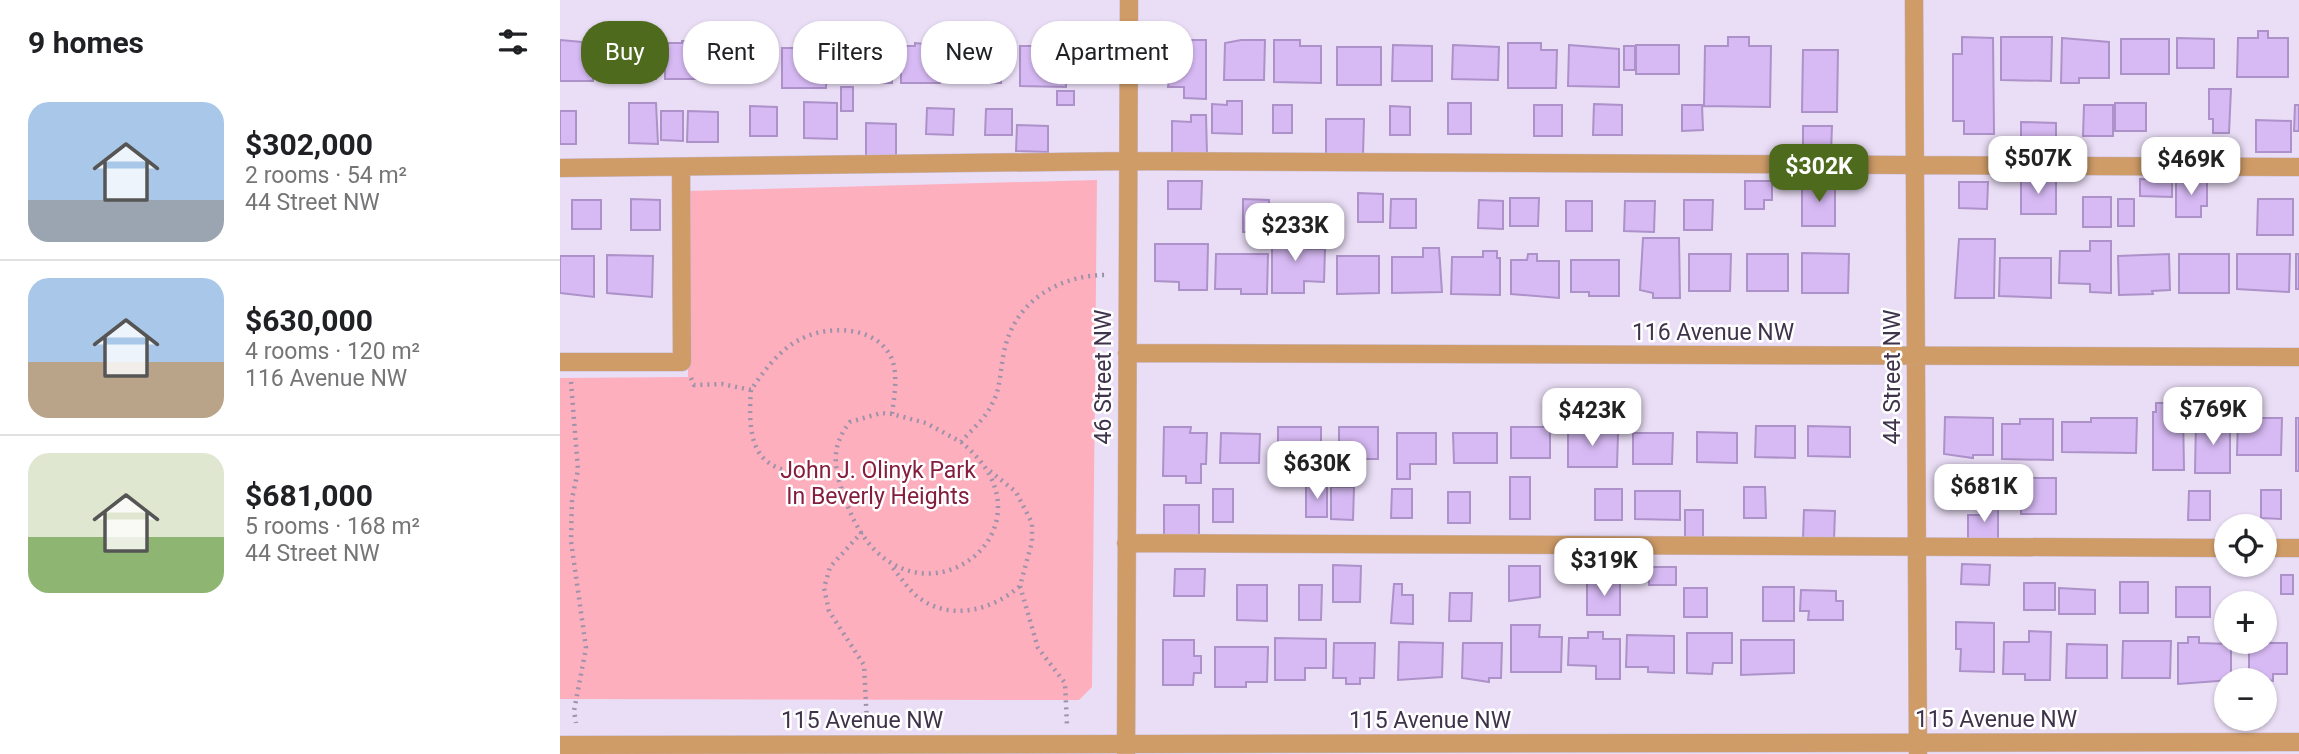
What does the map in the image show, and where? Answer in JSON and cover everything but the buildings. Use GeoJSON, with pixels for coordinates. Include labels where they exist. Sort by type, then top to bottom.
{"type":"FeatureCollection","features":[{"type":"Feature","properties":{"kind":"street","name":"46 Street NW"},"geometry":{"type":"LineString","coordinates":[[1126,749],[1129,0]]}},
{"type":"Feature","properties":{"kind":"street","name":"44 Street NW"},"geometry":{"type":"LineString","coordinates":[[1914,0],[1918,749]]}},
{"type":"Feature","properties":{"kind":"street"},"geometry":{"type":"LineString","coordinates":[[560,168],[1128,160],[1915,167],[2299,167]]}},
{"type":"Feature","properties":{"kind":"street"},"geometry":{"type":"LineString","coordinates":[[566,362],[682,362],[681,167]]}},
{"type":"Feature","properties":{"kind":"street","name":"116 Avenue NW"},"geometry":{"type":"LineString","coordinates":[[1127,353],[2299,358]]}},
{"type":"Feature","properties":{"kind":"street"},"geometry":{"type":"LineString","coordinates":[[1126,543],[1917,549],[2214,548]]}},
{"type":"Feature","properties":{"kind":"street"},"geometry":{"type":"LineString","coordinates":[[2277,548],[2299,548]]}},
{"type":"Feature","properties":{"kind":"street","name":"115 Avenue NW"},"geometry":{"type":"LineString","coordinates":[[569,745],[1067,743],[1126,749],[1918,749],[2299,742]]}},
{"type":"Feature","properties":{"kind":"path"},"geometry":{"type":"LineString","coordinates":[[961,442],[992,405],[1001,379],[1009,333],[1035,299],[1060,282],[1076,277],[1127,276]]}},
{"type":"Feature","properties":{"kind":"path"},"geometry":{"type":"LineString","coordinates":[[837,474],[796,475],[784,472],[763,458],[751,432],[751,390],[763,374],[796,341],[813,333],[855,331],[886,348],[894,364],[892,414]]}},
{"type":"Feature","properties":{"kind":"path"},"geometry":{"type":"LineString","coordinates":[[566,362],[578,470],[572,499],[571,541],[586,648],[569,745]]}},
{"type":"Feature","properties":{"kind":"path"},"geometry":{"type":"LineString","coordinates":[[682,362],[694,385],[722,384],[751,390]]}},
{"type":"Feature","properties":{"kind":"path"},"geometry":{"type":"LineString","coordinates":[[891,566],[931,575],[959,567],[979,554],[997,519],[995,487],[980,458],[961,442],[926,423],[881,413],[850,422],[836,443],[837,474],[852,517],[862,532],[891,566],[920,599],[944,608],[975,610],[1008,597],[1020,586]]}},
{"type":"Feature","properties":{"kind":"path"},"geometry":{"type":"LineString","coordinates":[[989,471],[1016,492],[1032,523],[1032,542],[1020,586],[1038,648],[1065,683],[1067,743]]}},
{"type":"Feature","properties":{"kind":"path"},"geometry":{"type":"LineString","coordinates":[[862,532],[830,567],[824,589],[829,611],[864,665],[867,744]]}},
{"type":"Feature","properties":{"kind":"green space","name":"John J. Olinyk Park In Beverly Heights"},"geometry":{"type":"Polygon","coordinates":[[[1097,180],[1092,687],[1079,700],[560,699],[560,378],[688,377],[687,191],[1097,180]]]}}]}
